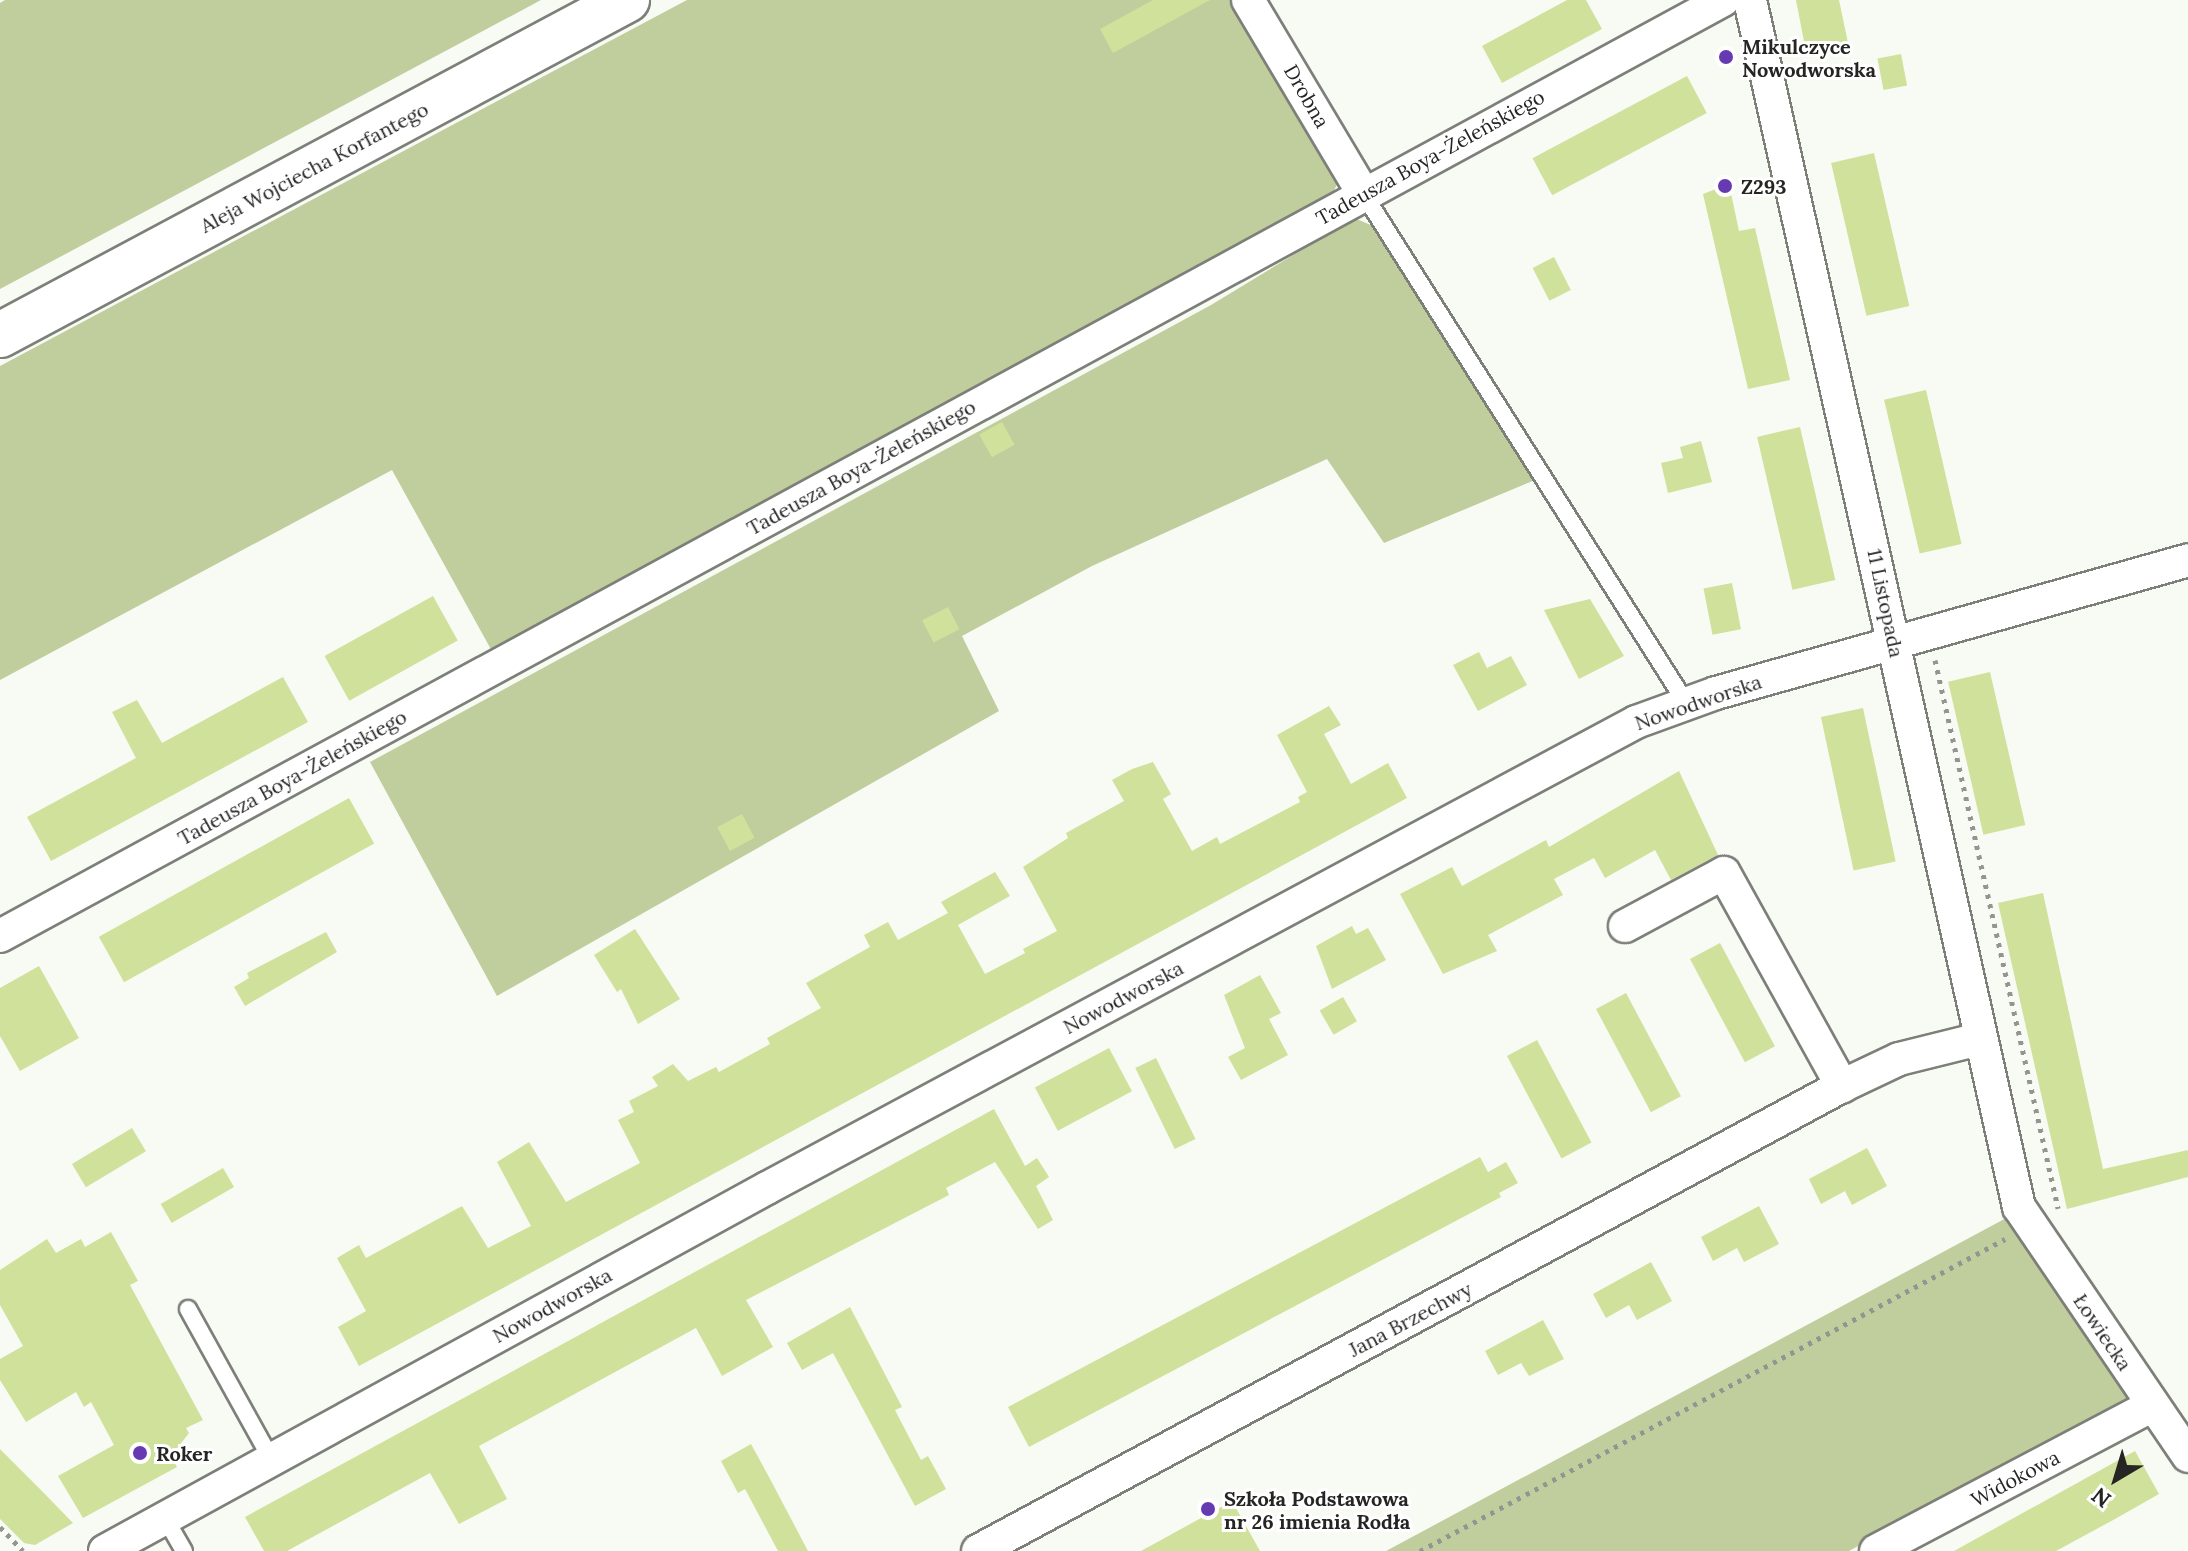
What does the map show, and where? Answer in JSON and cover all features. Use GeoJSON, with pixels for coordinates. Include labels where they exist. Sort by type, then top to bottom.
{"type":"FeatureCollection","features":[{"type":"Feature","properties":{"kind":"main road","name":"Aleja Wojciecha Korfantego"},"geometry":{"type":"LineString","coordinates":[[0,335],[627,0]]}},
{"type":"Feature","properties":{"kind":"street","name":"Drobna"},"geometry":{"type":"LineString","coordinates":[[1248,0],[1363,193]]}},
{"type":"Feature","properties":{"kind":"street","name":"Tadeusza Boya-Żeleńskiego"},"geometry":{"type":"LineString","coordinates":[[0,936],[1723,0]]}},
{"type":"Feature","properties":{"kind":"street","name":"11 Listopada"},"geometry":{"type":"LineString","coordinates":[[1750,0],[1980,1039],[2037,1217]]}},
{"type":"Feature","properties":{"kind":"street","name":"Nowodworska"},"geometry":{"type":"LineString","coordinates":[[105,1551],[1582,748],[1686,703],[1894,641],[2188,560]]}},
{"type":"Feature","properties":{"kind":"street"},"geometry":{"type":"LineString","coordinates":[[1625,926],[1724,873],[1842,1086]]}},
{"type":"Feature","properties":{"kind":"street","name":"Jana Brzechwy"},"geometry":{"type":"LineString","coordinates":[[978,1551],[1842,1086],[1899,1059],[1980,1039]]}},
{"type":"Feature","properties":{"kind":"street","name":"Łowiecka"},"geometry":{"type":"LineString","coordinates":[[2037,1217],[2188,1456]]}},
{"type":"Feature","properties":{"kind":"street","name":"Widokowa"},"geometry":{"type":"LineString","coordinates":[[1876,1551],[2153,1405]]}},
{"type":"Feature","properties":{"kind":"lane"},"geometry":{"type":"LineString","coordinates":[[1363,193],[1686,703]]}},
{"type":"Feature","properties":{"kind":"lane"},"geometry":{"type":"LineString","coordinates":[[188,1309],[271,1459]]}},
{"type":"Feature","properties":{"kind":"lane"},"geometry":{"type":"LineString","coordinates":[[165,1518],[184,1551]]}},
{"type":"Feature","properties":{"kind":"path"},"geometry":{"type":"LineString","coordinates":[[1420,1551],[2037,1217],[1935,660],[1940,651],[1935,630]]}},
{"type":"Feature","properties":{"kind":"path"},"geometry":{"type":"LineString","coordinates":[[0,1527],[23,1551]]}},
{"type":"Feature","properties":{"kind":"green space"},"geometry":{"type":"Polygon","coordinates":[[[5,0],[541,0],[0,289],[0,3],[5,0]]]}},
{"type":"Feature","properties":{"kind":"green space"},"geometry":{"type":"Polygon","coordinates":[[[687,0],[1233,0],[1339,180],[1331,197],[493,653],[392,470],[0,680],[0,366],[687,0]]]}},
{"type":"Feature","properties":{"kind":"green space"},"geometry":{"type":"Polygon","coordinates":[[[1354,218],[1373,226],[1535,480],[1384,543],[1327,459],[1092,566],[962,636],[999,711],[497,996],[370,762],[1211,305],[1354,218]]]}},
{"type":"Feature","properties":{"kind":"green space"},"geometry":{"type":"Polygon","coordinates":[[[2010,1216],[2128,1399],[1849,1551],[1386,1551],[2010,1216]]]}},
{"type":"Feature","properties":{"kind":"building"},"geometry":{"type":"Polygon","coordinates":[[[1153,0],[1210,0],[1113,53],[1100,29],[1153,0]]]}},
{"type":"Feature","properties":{"kind":"building"},"geometry":{"type":"Polygon","coordinates":[[[1567,0],[1586,0],[1602,29],[1502,83],[1482,46],[1567,0]]]}},
{"type":"Feature","properties":{"kind":"building"},"geometry":{"type":"Polygon","coordinates":[[[1796,0],[1839,0],[1848,43],[1806,52],[1796,0]]]}},
{"type":"Feature","properties":{"kind":"building"},"geometry":{"type":"Polygon","coordinates":[[[1901,54],[1907,85],[1884,90],[1877,59],[1901,54]]]}},
{"type":"Feature","properties":{"kind":"building"},"geometry":{"type":"Polygon","coordinates":[[[1687,76],[1707,113],[1552,195],[1532,158],[1687,76]]]}},
{"type":"Feature","properties":{"kind":"building"},"geometry":{"type":"Polygon","coordinates":[[[1874,153],[1909,306],[1866,316],[1831,163],[1874,153]]]}},
{"type":"Feature","properties":{"kind":"building"},"geometry":{"type":"Polygon","coordinates":[[[1729,184],[1739,231],[1755,228],[1790,380],[1748,389],[1703,194],[1729,184]]]}},
{"type":"Feature","properties":{"kind":"building"},"geometry":{"type":"Polygon","coordinates":[[[1554,257],[1571,290],[1549,301],[1533,268],[1554,257]]]}},
{"type":"Feature","properties":{"kind":"building"},"geometry":{"type":"Polygon","coordinates":[[[1926,390],[1962,544],[1920,554],[1884,400],[1926,390]]]}},
{"type":"Feature","properties":{"kind":"building"},"geometry":{"type":"Polygon","coordinates":[[[1002,422],[1015,445],[992,457],[979,435],[1002,422]]]}},
{"type":"Feature","properties":{"kind":"building"},"geometry":{"type":"Polygon","coordinates":[[[1800,427],[1835,580],[1792,590],[1757,437],[1800,427]]]}},
{"type":"Feature","properties":{"kind":"building"},"geometry":{"type":"Polygon","coordinates":[[[1701,441],[1712,482],[1668,493],[1661,463],[1683,458],[1680,447],[1701,441]]]}},
{"type":"Feature","properties":{"kind":"building"},"geometry":{"type":"Polygon","coordinates":[[[1732,583],[1741,629],[1713,635],[1704,589],[1732,583]]]}},
{"type":"Feature","properties":{"kind":"building"},"geometry":{"type":"Polygon","coordinates":[[[433,596],[458,641],[349,701],[325,656],[433,596]]]}},
{"type":"Feature","properties":{"kind":"building"},"geometry":{"type":"Polygon","coordinates":[[[1590,599],[1624,656],[1579,679],[1544,610],[1590,599]]]}},
{"type":"Feature","properties":{"kind":"building"},"geometry":{"type":"Polygon","coordinates":[[[948,607],[959,629],[934,642],[922,620],[948,607]]]}},
{"type":"Feature","properties":{"kind":"building"},"geometry":{"type":"Polygon","coordinates":[[[1479,652],[1487,668],[1511,656],[1527,685],[1478,711],[1453,665],[1479,652]]]}},
{"type":"Feature","properties":{"kind":"building"},"geometry":{"type":"Polygon","coordinates":[[[1990,672],[2025,825],[1983,835],[1948,682],[1990,672]]]}},
{"type":"Feature","properties":{"kind":"building"},"geometry":{"type":"Polygon","coordinates":[[[283,677],[308,722],[51,861],[27,817],[136,758],[112,712],[137,700],[162,743],[283,677]]]}},
{"type":"Feature","properties":{"kind":"building"},"geometry":{"type":"Polygon","coordinates":[[[1329,706],[1341,725],[1324,734],[1351,784],[1388,763],[1407,798],[359,1366],[338,1327],[366,1311],[337,1258],[359,1245],[366,1258],[462,1206],[488,1248],[531,1226],[497,1162],[529,1142],[566,1202],[640,1163],[618,1120],[634,1112],[629,1101],[658,1086],[652,1077],[673,1064],[688,1081],[716,1067],[719,1072],[770,1044],[767,1038],[821,1008],[806,983],[870,947],[864,935],[888,922],[898,940],[948,913],[941,902],[995,872],[1010,896],[958,925],[985,974],[1025,953],[1023,949],[1057,931],[1023,867],[1068,838],[1066,833],[1124,801],[1112,780],[1132,769],[1153,762],[1171,794],[1163,799],[1192,851],[1217,837],[1220,844],[1300,802],[1298,797],[1307,792],[1277,735],[1329,706]]]}},
{"type":"Feature","properties":{"kind":"building"},"geometry":{"type":"Polygon","coordinates":[[[1863,708],[1896,862],[1854,871],[1821,717],[1863,708]]]}},
{"type":"Feature","properties":{"kind":"building"},"geometry":{"type":"Polygon","coordinates":[[[1679,771],[1718,855],[1671,880],[1655,850],[1605,878],[1594,858],[1554,879],[1563,895],[1488,935],[1497,951],[1443,974],[1400,894],[1452,867],[1462,886],[1546,840],[1549,847],[1679,771]]]}},
{"type":"Feature","properties":{"kind":"building"},"geometry":{"type":"Polygon","coordinates":[[[349,798],[374,843],[124,982],[99,937],[349,798]]]}},
{"type":"Feature","properties":{"kind":"building"},"geometry":{"type":"Polygon","coordinates":[[[742,814],[755,838],[730,851],[717,827],[742,814]]]}},
{"type":"Feature","properties":{"kind":"building"},"geometry":{"type":"Polygon","coordinates":[[[2043,893],[2103,1169],[2188,1150],[2188,1177],[2067,1209],[1998,903],[2043,893]]]}},
{"type":"Feature","properties":{"kind":"building"},"geometry":{"type":"Polygon","coordinates":[[[1352,926],[1356,934],[1368,928],[1386,960],[1332,989],[1316,946],[1352,926]]]}},
{"type":"Feature","properties":{"kind":"building"},"geometry":{"type":"Polygon","coordinates":[[[635,929],[680,999],[638,1024],[621,989],[617,992],[594,955],[635,929]]]}},
{"type":"Feature","properties":{"kind":"building"},"geometry":{"type":"Polygon","coordinates":[[[326,932],[337,952],[245,1006],[234,987],[249,978],[247,973],[326,932]]]}},
{"type":"Feature","properties":{"kind":"building"},"geometry":{"type":"Polygon","coordinates":[[[1720,943],[1775,1046],[1745,1062],[1690,959],[1720,943]]]}},
{"type":"Feature","properties":{"kind":"building"},"geometry":{"type":"Polygon","coordinates":[[[39,966],[79,1038],[20,1071],[0,1036],[0,988],[39,966]]]}},
{"type":"Feature","properties":{"kind":"building"},"geometry":{"type":"Polygon","coordinates":[[[1260,975],[1281,1013],[1269,1019],[1288,1055],[1241,1080],[1228,1057],[1245,1048],[1224,995],[1260,975]]]}},
{"type":"Feature","properties":{"kind":"building"},"geometry":{"type":"Polygon","coordinates":[[[1626,993],[1681,1096],[1651,1112],[1596,1009],[1626,993]]]}},
{"type":"Feature","properties":{"kind":"building"},"geometry":{"type":"Polygon","coordinates":[[[1343,997],[1357,1021],[1334,1035],[1320,1010],[1343,997]]]}},
{"type":"Feature","properties":{"kind":"building"},"geometry":{"type":"Polygon","coordinates":[[[1537,1040],[1591,1142],[1561,1158],[1507,1056],[1537,1040]]]}},
{"type":"Feature","properties":{"kind":"building"},"geometry":{"type":"Polygon","coordinates":[[[1109,1048],[1132,1091],[1058,1131],[1035,1087],[1109,1048]]]}},
{"type":"Feature","properties":{"kind":"building"},"geometry":{"type":"Polygon","coordinates":[[[1156,1058],[1195,1139],[1175,1149],[1135,1068],[1156,1058]]]}},
{"type":"Feature","properties":{"kind":"building"},"geometry":{"type":"Polygon","coordinates":[[[994,1109],[1025,1166],[1037,1158],[1049,1177],[1036,1186],[1053,1220],[1038,1229],[995,1162],[946,1188],[949,1195],[746,1300],[773,1347],[722,1376],[696,1328],[479,1446],[507,1499],[459,1524],[430,1473],[287,1551],[264,1551],[245,1517],[994,1109]]]}},
{"type":"Feature","properties":{"kind":"building"},"geometry":{"type":"Polygon","coordinates":[[[132,1128],[146,1151],[86,1187],[72,1164],[132,1128]]]}},
{"type":"Feature","properties":{"kind":"building"},"geometry":{"type":"Polygon","coordinates":[[[1867,1148],[1887,1186],[1852,1205],[1845,1191],[1821,1204],[1809,1179],[1867,1148]]]}},
{"type":"Feature","properties":{"kind":"building"},"geometry":{"type":"Polygon","coordinates":[[[1480,1157],[1488,1172],[1506,1162],[1518,1183],[1499,1193],[1501,1197],[1029,1447],[1008,1407],[1480,1157]]]}},
{"type":"Feature","properties":{"kind":"building"},"geometry":{"type":"Polygon","coordinates":[[[223,1168],[234,1187],[172,1223],[161,1204],[223,1168]]]}},
{"type":"Feature","properties":{"kind":"building"},"geometry":{"type":"Polygon","coordinates":[[[1759,1206],[1779,1244],[1744,1262],[1737,1248],[1713,1261],[1701,1237],[1759,1206]]]}},
{"type":"Feature","properties":{"kind":"building"},"geometry":{"type":"Polygon","coordinates":[[[111,1232],[138,1281],[130,1285],[203,1420],[186,1428],[189,1433],[171,1456],[177,1467],[83,1518],[58,1476],[114,1445],[91,1402],[84,1407],[76,1392],[26,1422],[0,1380],[0,1359],[23,1346],[0,1305],[0,1270],[47,1239],[56,1253],[81,1239],[85,1247],[111,1232]]]}},
{"type":"Feature","properties":{"kind":"building"},"geometry":{"type":"Polygon","coordinates":[[[1651,1262],[1672,1301],[1637,1320],[1629,1305],[1606,1318],[1593,1294],[1651,1262]]]}},
{"type":"Feature","properties":{"kind":"building"},"geometry":{"type":"Polygon","coordinates":[[[850,1307],[902,1407],[895,1410],[921,1460],[928,1456],[946,1489],[915,1506],[833,1353],[802,1370],[787,1343],[850,1307]]]}},
{"type":"Feature","properties":{"kind":"building"},"geometry":{"type":"Polygon","coordinates":[[[1543,1320],[1564,1359],[1529,1376],[1521,1363],[1498,1375],[1485,1351],[1543,1320]]]}},
{"type":"Feature","properties":{"kind":"building"},"geometry":{"type":"Polygon","coordinates":[[[751,1444],[808,1551],[778,1551],[745,1489],[738,1493],[721,1461],[751,1444]]]}},
{"type":"Feature","properties":{"kind":"building"},"geometry":{"type":"Polygon","coordinates":[[[0,1449],[73,1523],[35,1545],[24,1543],[0,1519],[0,1449]]]}},
{"type":"Feature","properties":{"kind":"building"},"geometry":{"type":"Polygon","coordinates":[[[2135,1451],[2159,1494],[2115,1519],[2056,1551],[1954,1551],[2135,1451]]]}},
{"type":"Feature","properties":{"kind":"building"},"geometry":{"type":"Polygon","coordinates":[[[1232,1501],[1260,1551],[1141,1551],[1232,1501]]]}},
{"type":"Feature","properties":{"kind":"place","name":"Mikulczyce Nowodworska"},"geometry":{"type":"Point","coordinates":[1726,57]}},
{"type":"Feature","properties":{"kind":"place","name":"Z293"},"geometry":{"type":"Point","coordinates":[1725,186]}},
{"type":"Feature","properties":{"kind":"place","name":"Roker"},"geometry":{"type":"Point","coordinates":[140,1453]}},
{"type":"Feature","properties":{"kind":"place","name":"Szkoła Podstawowa nr 26 imienia Rodła"},"geometry":{"type":"Point","coordinates":[1208,1509]}}]}
